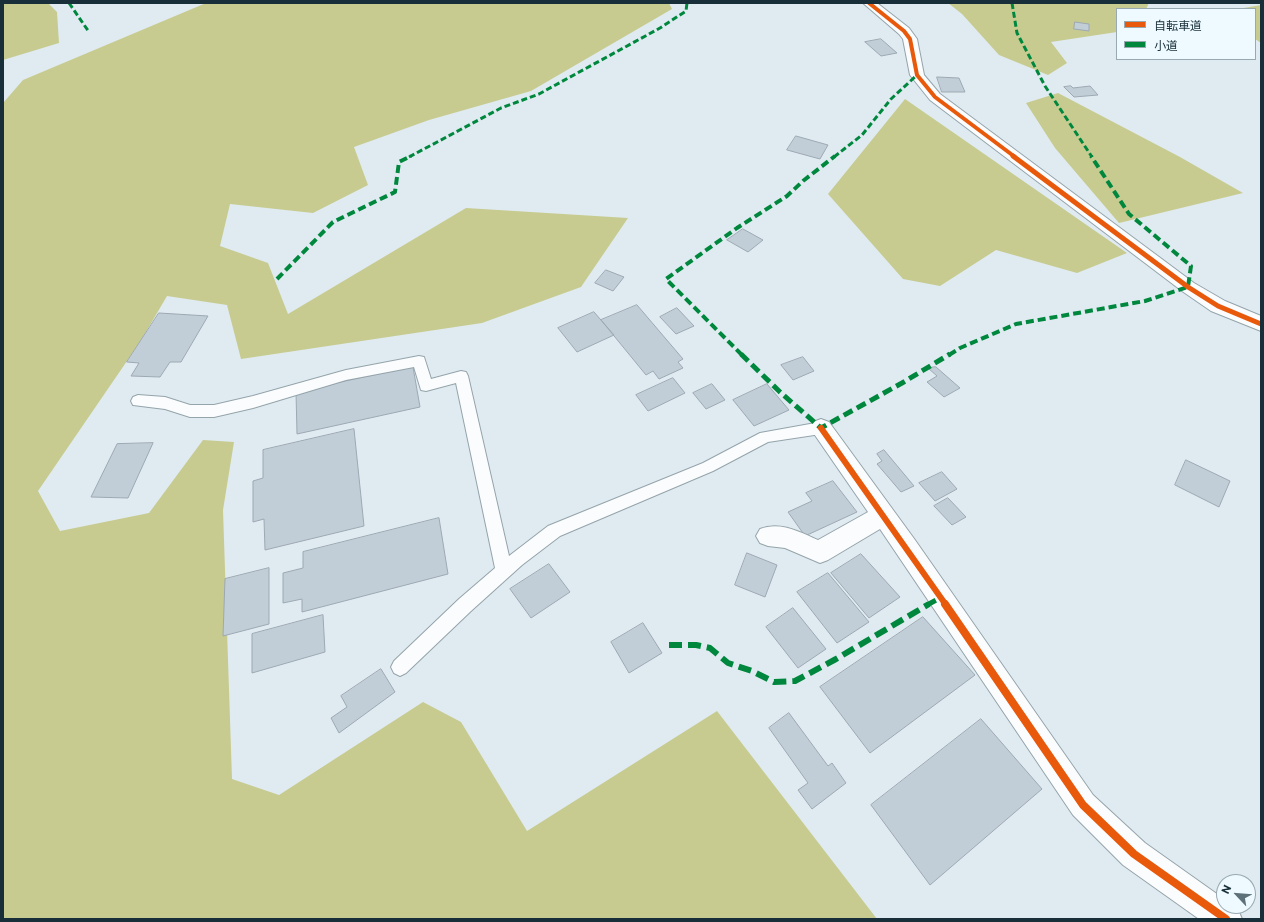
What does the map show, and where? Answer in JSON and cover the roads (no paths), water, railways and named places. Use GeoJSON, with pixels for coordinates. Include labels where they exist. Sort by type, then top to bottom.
{"type":"FeatureCollection","features":[{"type":"Feature","properties":{"kind":"street"},"geometry":{"type":"LineString","coordinates":[[869,3],[904,31],[910,39],[917,75],[924,86],[935,96],[1188,287],[1218,306],[1261,324]]}},
{"type":"Feature","properties":{"kind":"street"},"geometry":{"type":"LineString","coordinates":[[821,428],[883,515],[1083,805],[1134,854],[1226,919]]}},
{"type":"Feature","properties":{"kind":"street"},"geometry":{"type":"LineString","coordinates":[[768,536],[788,538],[820,552],[883,515]]}},
{"type":"Feature","properties":{"kind":"lane"},"geometry":{"type":"LineString","coordinates":[[138,401],[165,403],[190,411],[214,411],[253,402],[346,376],[419,361],[426,386],[460,376],[504,570]]}},
{"type":"Feature","properties":{"kind":"lane"},"geometry":{"type":"LineString","coordinates":[[400,667],[504,570],[554,531],[708,467],[765,438],[821,428]]}}]}
